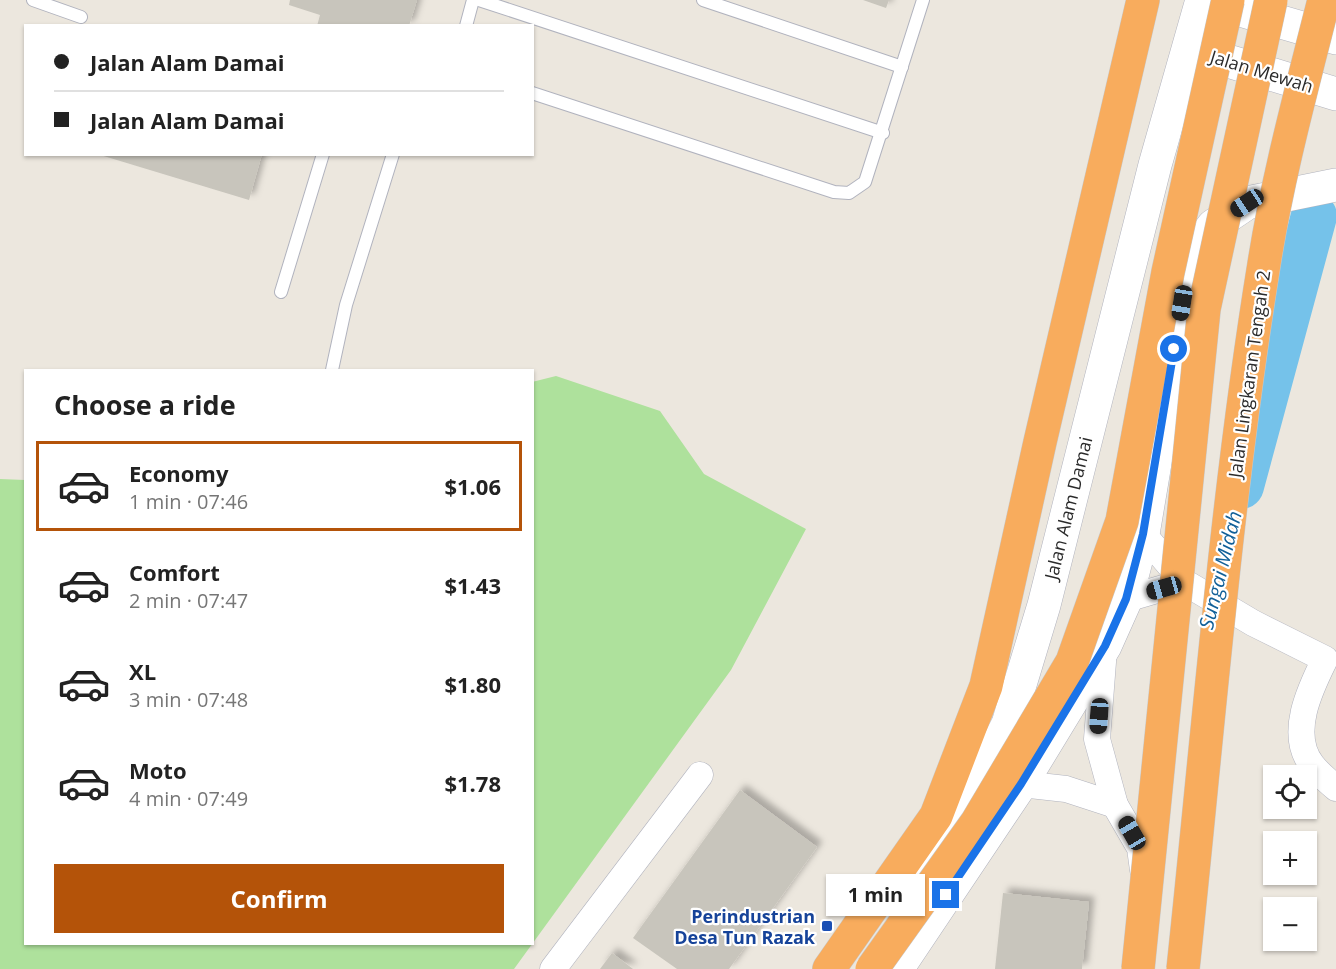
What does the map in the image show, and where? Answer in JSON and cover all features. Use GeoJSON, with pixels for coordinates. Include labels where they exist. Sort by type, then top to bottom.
{"type":"FeatureCollection","features":[{"type":"Feature","properties":{"kind":"highway"},"geometry":{"type":"LineString","coordinates":[[829,969],[936,816],[986,686],[1143,0]]}},
{"type":"Feature","properties":{"kind":"highway"},"geometry":{"type":"LineString","coordinates":[[872,969],[977,822],[1072,662],[1122,521],[1168,273],[1228,0]]}},
{"type":"Feature","properties":{"kind":"highway"},"geometry":{"type":"LineString","coordinates":[[1138,969],[1204,309],[1271,0]]}},
{"type":"Feature","properties":{"kind":"highway","name":"Jalan Lingkaran Tengah 2"},"geometry":{"type":"LineString","coordinates":[[1184,969],[1226,541],[1264,262],[1293,123],[1324,0]]}},
{"type":"Feature","properties":{"kind":"main road"},"geometry":{"type":"LineString","coordinates":[[1204,0],[1336,38]]}},
{"type":"Feature","properties":{"kind":"main road","name":"Jalan Alam Damai"},"geometry":{"type":"LineString","coordinates":[[836,969],[962,816],[1008,724],[1044,605],[1152,176],[1204,0]]}},
{"type":"Feature","properties":{"kind":"main road","name":"Jalan Mewah"},"geometry":{"type":"LineString","coordinates":[[1188,49],[1336,94]]}},
{"type":"Feature","properties":{"kind":"main road"},"geometry":{"type":"LineString","coordinates":[[897,969],[1021,784],[1105,646],[1126,599],[1143,534],[1190,256],[1213,226],[1247,203],[1336,185]]}},
{"type":"Feature","properties":{"kind":"street"},"geometry":{"type":"LineString","coordinates":[[1143,534],[1184,582],[1253,623],[1331,654],[1310,688],[1300,730],[1311,764],[1336,788]]}},
{"type":"Feature","properties":{"kind":"street"},"geometry":{"type":"LineString","coordinates":[[1126,599],[1184,582]]}},
{"type":"Feature","properties":{"kind":"street"},"geometry":{"type":"LineString","coordinates":[[1105,646],[1098,739],[1115,805],[1140,848],[1149,928],[1144,969]]}},
{"type":"Feature","properties":{"kind":"street"},"geometry":{"type":"LineString","coordinates":[[553,969],[700,775]]}},
{"type":"Feature","properties":{"kind":"street"},"geometry":{"type":"LineString","coordinates":[[1021,784],[1066,789],[1115,805]]}},
{"type":"Feature","properties":{"kind":"lane"},"geometry":{"type":"LineString","coordinates":[[33,0],[81,18]]}},
{"type":"Feature","properties":{"kind":"lane"},"geometry":{"type":"LineString","coordinates":[[467,24],[473,0]]}},
{"type":"Feature","properties":{"kind":"lane"},"geometry":{"type":"LineString","coordinates":[[479,0],[883,133]]}},
{"type":"Feature","properties":{"kind":"lane"},"geometry":{"type":"LineString","coordinates":[[703,0],[902,67]]}},
{"type":"Feature","properties":{"kind":"lane"},"geometry":{"type":"LineString","coordinates":[[534,94],[834,192],[849,193],[865,182],[883,133],[923,0]]}},
{"type":"Feature","properties":{"kind":"lane"},"geometry":{"type":"LineString","coordinates":[[281,292],[322,156]]}},
{"type":"Feature","properties":{"kind":"lane"},"geometry":{"type":"LineString","coordinates":[[332,369],[346,305],[392,156]]}},
{"type":"Feature","properties":{"kind":"green space"},"geometry":{"type":"Polygon","coordinates":[[[556,376],[660,411],[704,474],[806,529],[731,670],[534,941],[534,382],[556,376]]]}},
{"type":"Feature","properties":{"kind":"green space"},"geometry":{"type":"Polygon","coordinates":[[[0,479],[24,480],[24,945],[531,945],[514,969],[0,969],[0,479]]]}},
{"type":"Feature","properties":{"kind":"building"},"geometry":{"type":"Polygon","coordinates":[[[290,0],[417,0],[410,24],[318,24],[320,15],[289,5],[290,0]]]}},
{"type":"Feature","properties":{"kind":"building"},"geometry":{"type":"Polygon","coordinates":[[[863,0],[889,0],[886,8],[863,0]]]}},
{"type":"Feature","properties":{"kind":"building"},"geometry":{"type":"Polygon","coordinates":[[[104,156],[261,156],[249,200],[104,156]]]}},
{"type":"Feature","properties":{"kind":"building"},"geometry":{"type":"Polygon","coordinates":[[[740,790],[817,847],[729,969],[677,969],[633,938],[740,790]]]}},
{"type":"Feature","properties":{"kind":"building"},"geometry":{"type":"Polygon","coordinates":[[[1003,893],[1089,902],[1082,969],[995,969],[1003,893]]]}},
{"type":"Feature","properties":{"kind":"building"},"geometry":{"type":"Polygon","coordinates":[[[612,953],[633,969],[600,969],[612,953]]]}},
{"type":"Feature","properties":{"kind":"waterway","name":"Sungai Midah"},"geometry":{"type":"LineString","coordinates":[[1241,486],[1314,216]]}},
{"type":"Feature","properties":{"kind":"place","name":"Perindustrian Desa Tun Razak"},"geometry":{"type":"Point","coordinates":[827,926]}},
{"type":"Feature","properties":{"kind":"route"},"geometry":{"type":"LineString","coordinates":[[946,895],[1021,784],[1105,646],[1126,599],[1143,534],[1174,349]]}}]}
